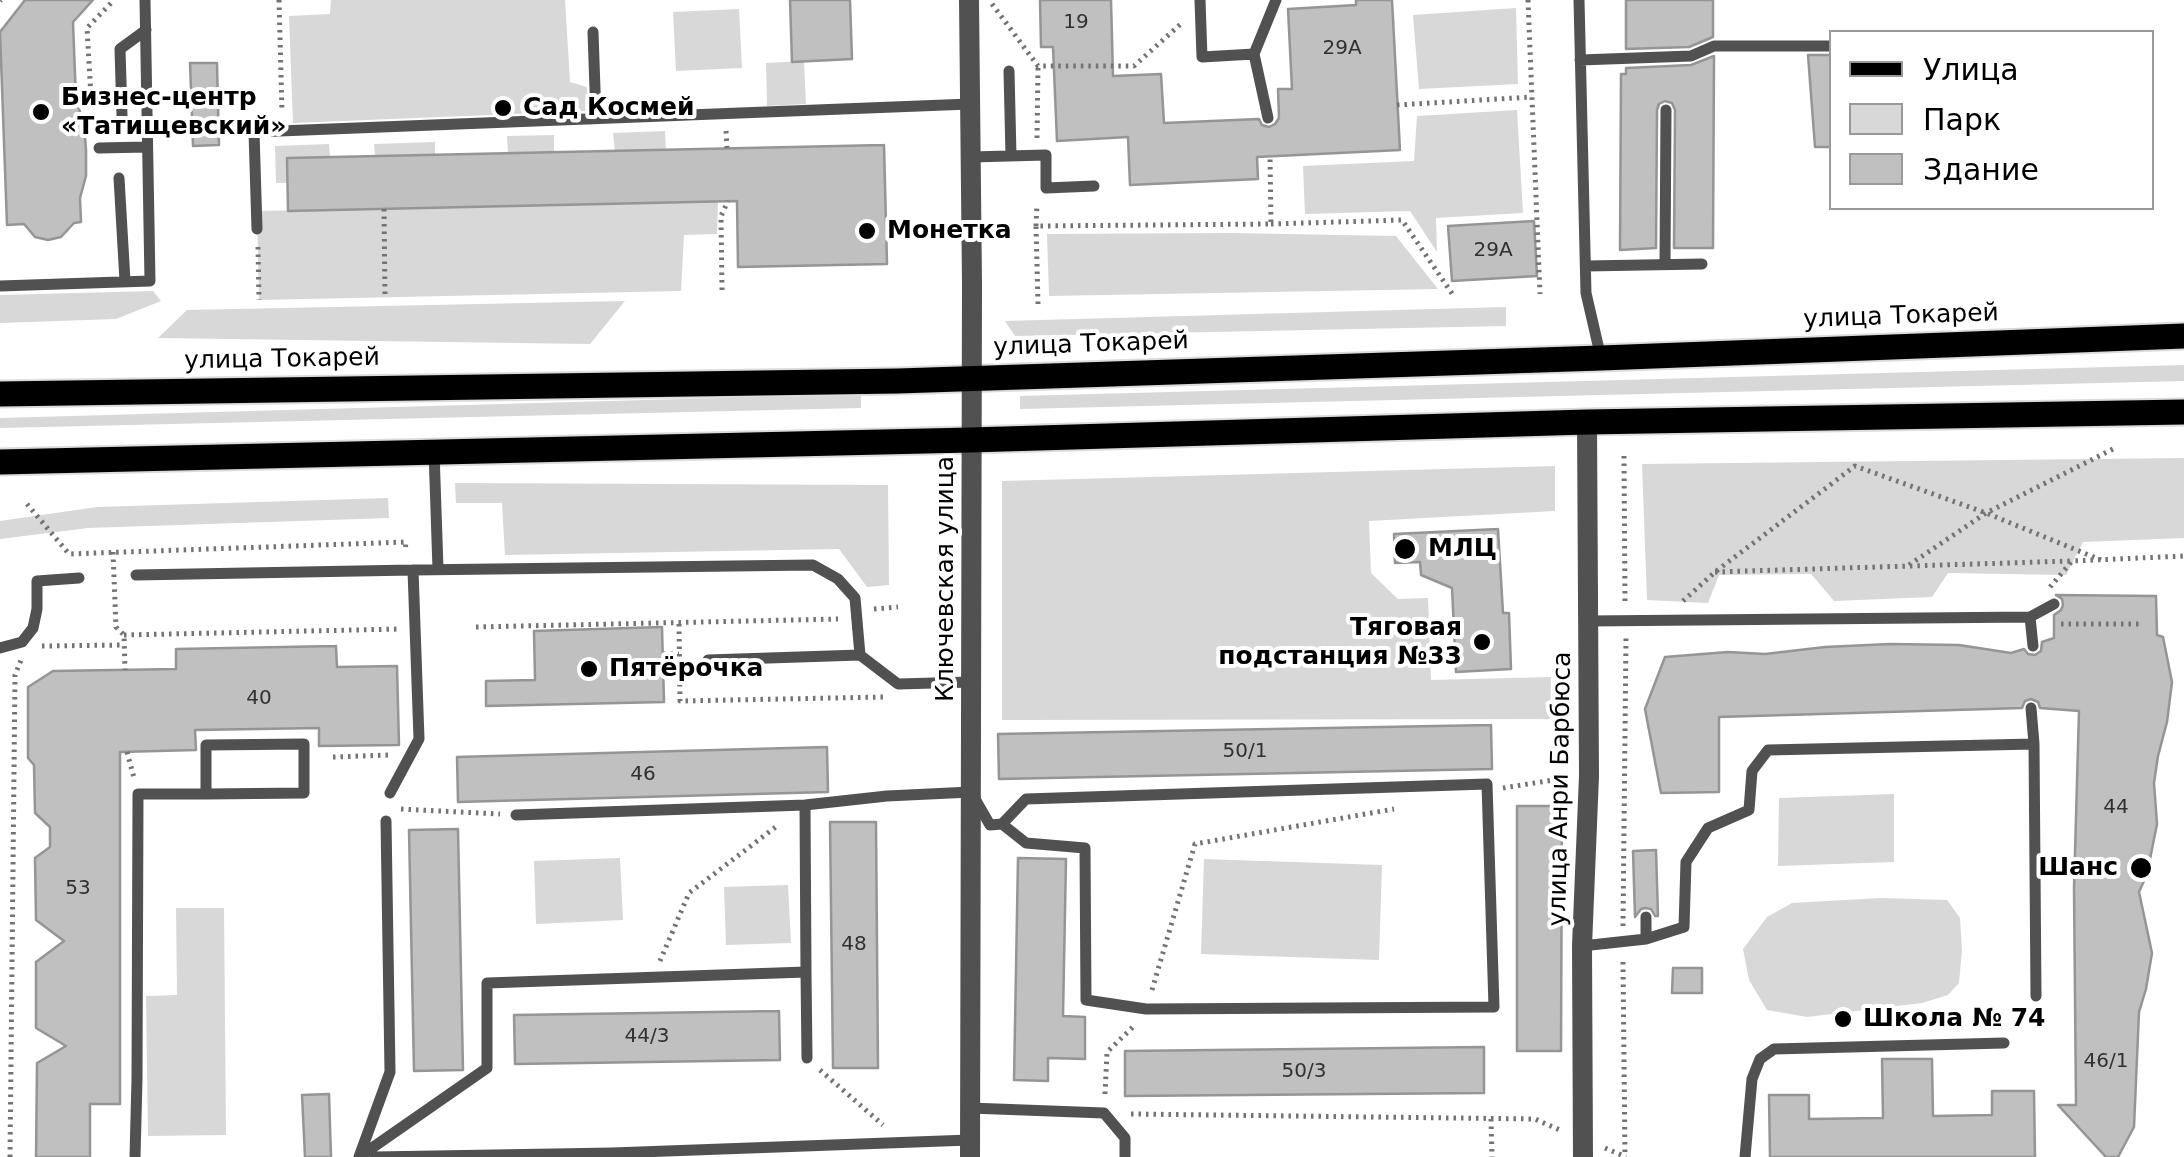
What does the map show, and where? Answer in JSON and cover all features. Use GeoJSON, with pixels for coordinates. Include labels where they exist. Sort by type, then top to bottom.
{"type":"FeatureCollection","features":[{"type":"Feature","properties":{"kind":"main road","name":"улица Токарей"},"geometry":{"type":"LineString","coordinates":[[0,394],[972,378],[2184,336]]}},
{"type":"Feature","properties":{"kind":"main road"},"geometry":{"type":"LineString","coordinates":[[0,462],[1587,422],[2184,412]]}},
{"type":"Feature","properties":{"kind":"street","name":"Ключевская улица"},"geometry":{"type":"LineString","coordinates":[[969,0],[970,1149]]}},
{"type":"Feature","properties":{"kind":"street","name":"улица Анри Барбюса"},"geometry":{"type":"LineString","coordinates":[[1583,1157],[1582,946],[1589,776],[1587,422]]}},
{"type":"Feature","properties":{"kind":"lane"},"geometry":{"type":"LineString","coordinates":[[0,286],[150,280],[145,0]]}},
{"type":"Feature","properties":{"kind":"lane"},"geometry":{"type":"LineString","coordinates":[[1268,118],[1254,54],[1276,0]]}},
{"type":"Feature","properties":{"kind":"lane"},"geometry":{"type":"LineString","coordinates":[[1579,0],[1586,293],[1601,358]]}},
{"type":"Feature","properties":{"kind":"lane"},"geometry":{"type":"LineString","coordinates":[[1200,3],[1202,57],[1254,54]]}},
{"type":"Feature","properties":{"kind":"lane"},"geometry":{"type":"LineString","coordinates":[[122,116],[120,48],[146,30]]}},
{"type":"Feature","properties":{"kind":"lane"},"geometry":{"type":"LineString","coordinates":[[593,32],[596,118]]}},
{"type":"Feature","properties":{"kind":"lane"},"geometry":{"type":"LineString","coordinates":[[1580,60],[1690,56],[1714,46],[1829,46]]}},
{"type":"Feature","properties":{"kind":"lane"},"geometry":{"type":"LineString","coordinates":[[1009,71],[1011,156]]}},
{"type":"Feature","properties":{"kind":"lane"},"geometry":{"type":"LineString","coordinates":[[257,229],[254,132],[970,104]]}},
{"type":"Feature","properties":{"kind":"lane"},"geometry":{"type":"LineString","coordinates":[[1665,264],[1666,110]]}},
{"type":"Feature","properties":{"kind":"lane"},"geometry":{"type":"LineString","coordinates":[[96,144],[148,147]]}},
{"type":"Feature","properties":{"kind":"lane"},"geometry":{"type":"LineString","coordinates":[[971,158],[1046,155],[1046,188],[1094,186]]}},
{"type":"Feature","properties":{"kind":"lane"},"geometry":{"type":"LineString","coordinates":[[120,178],[125,282]]}},
{"type":"Feature","properties":{"kind":"lane"},"geometry":{"type":"LineString","coordinates":[[1586,266],[1702,264]]}},
{"type":"Feature","properties":{"kind":"lane"},"geometry":{"type":"LineString","coordinates":[[434,452],[438,569]]}},
{"type":"Feature","properties":{"kind":"lane"},"geometry":{"type":"LineString","coordinates":[[136,575],[814,564],[838,579],[855,598],[860,655]]}},
{"type":"Feature","properties":{"kind":"lane"},"geometry":{"type":"LineString","coordinates":[[390,793],[418,739],[413,570]]}},
{"type":"Feature","properties":{"kind":"lane"},"geometry":{"type":"LineString","coordinates":[[0,648],[22,642],[32,628],[37,581],[79,578]]}},
{"type":"Feature","properties":{"kind":"lane"},"geometry":{"type":"LineString","coordinates":[[1588,621],[2035,614],[2054,604]]}},
{"type":"Feature","properties":{"kind":"lane"},"geometry":{"type":"LineString","coordinates":[[2033,646],[2035,614]]}},
{"type":"Feature","properties":{"kind":"lane"},"geometry":{"type":"LineString","coordinates":[[708,660],[860,655],[898,684],[971,682]]}},
{"type":"Feature","properties":{"kind":"lane"},"geometry":{"type":"LineString","coordinates":[[2031,708],[2036,996]]}},
{"type":"Feature","properties":{"kind":"lane"},"geometry":{"type":"LineString","coordinates":[[134,1157],[138,794],[206,794],[304,793],[304,744],[206,745],[206,794]]}},
{"type":"Feature","properties":{"kind":"lane"},"geometry":{"type":"LineString","coordinates":[[1582,946],[1646,939],[1684,927],[1686,862],[1708,828],[1749,810],[1752,771],[1768,750],[2034,744]]}},
{"type":"Feature","properties":{"kind":"lane"},"geometry":{"type":"LineString","coordinates":[[516,815],[805,805],[972,792],[990,825],[1002,824],[1026,799],[1487,784],[1494,1007],[1146,1009],[1086,1000],[1085,848],[1026,843],[1002,824]]}},
{"type":"Feature","properties":{"kind":"lane"},"geometry":{"type":"LineString","coordinates":[[805,805],[807,1058]]}},
{"type":"Feature","properties":{"kind":"lane"},"geometry":{"type":"LineString","coordinates":[[359,1157],[390,1072],[387,815]]}},
{"type":"Feature","properties":{"kind":"lane"},"geometry":{"type":"LineString","coordinates":[[1646,916],[1646,939]]}},
{"type":"Feature","properties":{"kind":"lane"},"geometry":{"type":"LineString","coordinates":[[359,1157],[487,1068],[487,983],[806,972]]}},
{"type":"Feature","properties":{"kind":"lane"},"geometry":{"type":"LineString","coordinates":[[1746,1157],[1752,1078],[1760,1059],[1774,1048],[2004,1044]]}},
{"type":"Feature","properties":{"kind":"lane"},"geometry":{"type":"LineString","coordinates":[[970,1108],[1104,1114],[1125,1138],[1125,1157]]}},
{"type":"Feature","properties":{"kind":"lane"},"geometry":{"type":"LineString","coordinates":[[375,1157],[901,1142],[970,1149]]}},
{"type":"Feature","properties":{"kind":"path"},"geometry":{"type":"LineString","coordinates":[[96,144],[87,28],[114,0]]}},
{"type":"Feature","properties":{"kind":"path"},"geometry":{"type":"LineString","coordinates":[[278,0],[279,16]]}},
{"type":"Feature","properties":{"kind":"path"},"geometry":{"type":"LineString","coordinates":[[989,0],[1038,66],[1134,66],[1200,3]]}},
{"type":"Feature","properties":{"kind":"path"},"geometry":{"type":"LineString","coordinates":[[1528,0],[1540,294]]}},
{"type":"Feature","properties":{"kind":"path"},"geometry":{"type":"LineString","coordinates":[[1398,105],[1532,97]]}},
{"type":"Feature","properties":{"kind":"path"},"geometry":{"type":"LineString","coordinates":[[1270,156],[1272,224]]}},
{"type":"Feature","properties":{"kind":"path"},"geometry":{"type":"LineString","coordinates":[[722,290],[722,216],[728,201]]}},
{"type":"Feature","properties":{"kind":"path"},"geometry":{"type":"LineString","coordinates":[[384,209],[386,297]]}},
{"type":"Feature","properties":{"kind":"path"},"geometry":{"type":"LineString","coordinates":[[1038,304],[1036,226],[1402,220],[1453,295]]}},
{"type":"Feature","properties":{"kind":"path"},"geometry":{"type":"LineString","coordinates":[[258,266],[259,300]]}},
{"type":"Feature","properties":{"kind":"path"},"geometry":{"type":"LineString","coordinates":[[1907,566],[1986,512],[2115,448]]}},
{"type":"Feature","properties":{"kind":"path"},"geometry":{"type":"LineString","coordinates":[[1624,456],[1626,621]]}},
{"type":"Feature","properties":{"kind":"path"},"geometry":{"type":"LineString","coordinates":[[1662,620],[1715,572],[1855,466],[1986,512],[2101,560]]}},
{"type":"Feature","properties":{"kind":"path"},"geometry":{"type":"LineString","coordinates":[[27,504],[69,554]]}},
{"type":"Feature","properties":{"kind":"path"},"geometry":{"type":"LineString","coordinates":[[113,552],[116,627],[124,635],[124,670]]}},
{"type":"Feature","properties":{"kind":"path"},"geometry":{"type":"LineString","coordinates":[[1715,572],[2184,556]]}},
{"type":"Feature","properties":{"kind":"path"},"geometry":{"type":"LineString","coordinates":[[2035,614],[2039,600],[2072,561]]}},
{"type":"Feature","properties":{"kind":"path"},"geometry":{"type":"LineString","coordinates":[[476,627],[858,619]]}},
{"type":"Feature","properties":{"kind":"path"},"geometry":{"type":"LineString","coordinates":[[679,624],[680,701],[887,698]]}},
{"type":"Feature","properties":{"kind":"path"},"geometry":{"type":"LineString","coordinates":[[124,635],[407,629]]}},
{"type":"Feature","properties":{"kind":"path"},"geometry":{"type":"LineString","coordinates":[[10,1157],[15,675],[22,660],[44,645],[124,644]]}},
{"type":"Feature","properties":{"kind":"path"},"geometry":{"type":"LineString","coordinates":[[664,654],[679,654]]}},
{"type":"Feature","properties":{"kind":"path"},"geometry":{"type":"LineString","coordinates":[[334,757],[402,755]]}},
{"type":"Feature","properties":{"kind":"path"},"geometry":{"type":"LineString","coordinates":[[1487,792],[1589,776]]}},
{"type":"Feature","properties":{"kind":"path"},"geometry":{"type":"LineString","coordinates":[[653,978],[689,893],[805,805]]}},
{"type":"Feature","properties":{"kind":"path"},"geometry":{"type":"LineString","coordinates":[[1409,806],[1195,844],[1146,1009],[1107,1052],[1104,1114],[1535,1119],[1569,1134]]}},
{"type":"Feature","properties":{"kind":"path"},"geometry":{"type":"LineString","coordinates":[[387,815],[516,815]]}},
{"type":"Feature","properties":{"kind":"path"},"geometry":{"type":"LineString","coordinates":[[807,1058],[901,1142]]}},
{"type":"Feature","properties":{"kind":"path"},"geometry":{"type":"LineString","coordinates":[[1491,1119],[1492,1157]]}},
{"type":"Feature","properties":{"kind":"green space"},"geometry":{"type":"Polygon","coordinates":[[[331,0],[565,0],[570,82],[587,87],[588,111],[293,123],[289,16],[330,14],[331,0]]]}},
{"type":"Feature","properties":{"kind":"green space"},"geometry":{"type":"Polygon","coordinates":[[[1516,8],[1518,84],[1419,89],[1413,15],[1516,8]]]}},
{"type":"Feature","properties":{"kind":"green space"},"geometry":{"type":"Polygon","coordinates":[[[739,9],[742,68],[676,71],[673,12],[739,9]]]}},
{"type":"Feature","properties":{"kind":"green space"},"geometry":{"type":"Polygon","coordinates":[[[804,61],[806,104],[767,106],[766,63],[804,61]]]}},
{"type":"Feature","properties":{"kind":"green space"},"geometry":{"type":"Polygon","coordinates":[[[1517,110],[1523,213],[1436,218],[1437,252],[1410,211],[1305,214],[1303,166],[1414,161],[1417,116],[1517,110]]]}},
{"type":"Feature","properties":{"kind":"green space"},"geometry":{"type":"Polygon","coordinates":[[[665,131],[666,149],[615,151],[613,133],[665,131]]]}},
{"type":"Feature","properties":{"kind":"green space"},"geometry":{"type":"Polygon","coordinates":[[[554,135],[554,152],[508,153],[507,136],[554,135]]]}},
{"type":"Feature","properties":{"kind":"green space"},"geometry":{"type":"Polygon","coordinates":[[[435,142],[435,155],[375,156],[374,144],[435,142]]]}},
{"type":"Feature","properties":{"kind":"green space"},"geometry":{"type":"Polygon","coordinates":[[[329,144],[330,157],[287,158],[287,183],[276,183],[275,146],[329,144]]]}},
{"type":"Feature","properties":{"kind":"green space"},"geometry":{"type":"Polygon","coordinates":[[[718,201],[717,234],[684,235],[681,291],[259,300],[257,211],[718,201]]]}},
{"type":"Feature","properties":{"kind":"green space"},"geometry":{"type":"Polygon","coordinates":[[[1047,234],[1396,236],[1438,289],[1049,296],[1047,234]]]}},
{"type":"Feature","properties":{"kind":"green space"},"geometry":{"type":"Polygon","coordinates":[[[153,291],[161,301],[116,319],[0,323],[0,295],[153,291]]]}},
{"type":"Feature","properties":{"kind":"green space"},"geometry":{"type":"Polygon","coordinates":[[[625,301],[590,344],[158,338],[187,310],[625,301]]]}},
{"type":"Feature","properties":{"kind":"green space"},"geometry":{"type":"Polygon","coordinates":[[[1506,307],[1506,326],[1015,336],[1005,321],[1506,307]]]}},
{"type":"Feature","properties":{"kind":"green space"},"geometry":{"type":"Polygon","coordinates":[[[2184,365],[2184,381],[1020,409],[1020,396],[2184,365]]]}},
{"type":"Feature","properties":{"kind":"green space"},"geometry":{"type":"Polygon","coordinates":[[[861,394],[861,408],[0,428],[0,418],[861,394]]]}},
{"type":"Feature","properties":{"kind":"green space"},"geometry":{"type":"Polygon","coordinates":[[[2184,458],[2184,538],[2083,542],[2066,575],[1948,573],[1932,597],[1834,601],[1811,574],[1719,575],[1708,603],[1647,600],[1642,464],[2184,458]]]}},
{"type":"Feature","properties":{"kind":"green space"},"geometry":{"type":"Polygon","coordinates":[[[1555,466],[1555,511],[1369,521],[1371,573],[1398,599],[1428,598],[1431,680],[1551,677],[1550,719],[1002,720],[1002,481],[1555,466]]]}},
{"type":"Feature","properties":{"kind":"green space"},"geometry":{"type":"Polygon","coordinates":[[[455,483],[888,485],[889,585],[867,587],[839,549],[505,555],[502,503],[456,503],[455,483]]]}},
{"type":"Feature","properties":{"kind":"green space"},"geometry":{"type":"Polygon","coordinates":[[[388,498],[389,518],[88,528],[0,539],[0,521],[97,507],[388,498]]]}},
{"type":"Feature","properties":{"kind":"green space"},"geometry":{"type":"Polygon","coordinates":[[[1894,794],[1894,862],[1778,866],[1779,798],[1894,794]]]}},
{"type":"Feature","properties":{"kind":"green space"},"geometry":{"type":"Polygon","coordinates":[[[620,858],[623,920],[536,924],[534,861],[620,858]]]}},
{"type":"Feature","properties":{"kind":"green space"},"geometry":{"type":"Polygon","coordinates":[[[1204,859],[1382,865],[1379,960],[1201,954],[1204,859]]]}},
{"type":"Feature","properties":{"kind":"green space"},"geometry":{"type":"Polygon","coordinates":[[[788,885],[791,943],[726,945],[724,887],[788,885]]]}},
{"type":"Feature","properties":{"kind":"green space"},"geometry":{"type":"Polygon","coordinates":[[[1881,898],[1947,900],[1960,918],[1959,983],[1948,995],[1922,1003],[1807,1017],[1767,1010],[1749,980],[1743,949],[1767,917],[1792,903],[1881,898]]]}},
{"type":"Feature","properties":{"kind":"green space"},"geometry":{"type":"Polygon","coordinates":[[[176,908],[224,908],[226,1135],[148,1136],[146,996],[177,995],[176,908]]]}},
{"type":"Feature","properties":{"kind":"building","name":"Бизнес-центр «Татищевский»"},"geometry":{"type":"Polygon","coordinates":[[[25,0],[93,0],[73,22],[76,100],[84,124],[86,150],[81,222],[74,223],[61,237],[48,240],[35,237],[24,224],[7,225],[0,32],[25,0]]]}},
{"type":"Feature","properties":{"kind":"building"},"geometry":{"type":"Polygon","coordinates":[[[790,0],[850,0],[852,59],[792,62],[790,0]]]}},
{"type":"Feature","properties":{"kind":"building"},"geometry":{"type":"Polygon","coordinates":[[[1040,0],[1111,0],[1113,76],[1161,74],[1164,123],[1259,119],[1269,127],[1279,118],[1278,89],[1292,89],[1288,9],[1356,5],[1356,0],[1392,0],[1400,150],[1257,157],[1258,179],[1130,185],[1128,137],[1057,141],[1053,47],[1041,47],[1040,0]]]}},
{"type":"Feature","properties":{"kind":"building"},"geometry":{"type":"Polygon","coordinates":[[[1626,0],[1713,0],[1713,37],[1689,47],[1626,49],[1626,0]]]}},
{"type":"Feature","properties":{"kind":"building"},"geometry":{"type":"Polygon","coordinates":[[[1808,55],[1829,55],[1829,147],[1815,147],[1808,55]]]}},
{"type":"Feature","properties":{"kind":"building"},"geometry":{"type":"Polygon","coordinates":[[[1714,56],[1713,248],[1674,248],[1675,110],[1672,103],[1665,101],[1657,110],[1656,248],[1620,250],[1621,74],[1626,74],[1626,68],[1691,65],[1714,56]]]}},
{"type":"Feature","properties":{"kind":"building"},"geometry":{"type":"Polygon","coordinates":[[[190,63],[217,63],[219,145],[193,146],[190,63]]]}},
{"type":"Feature","properties":{"kind":"building"},"geometry":{"type":"Polygon","coordinates":[[[884,145],[887,264],[738,267],[737,201],[288,211],[287,158],[884,145]]]}},
{"type":"Feature","properties":{"kind":"building"},"geometry":{"type":"Polygon","coordinates":[[[1534,221],[1537,276],[1452,281],[1448,226],[1534,221]]]}},
{"type":"Feature","properties":{"kind":"building"},"geometry":{"type":"Polygon","coordinates":[[[1498,529],[1503,613],[1509,613],[1511,669],[1456,672],[1452,588],[1421,575],[1420,562],[1395,563],[1394,534],[1498,529]]]}},
{"type":"Feature","properties":{"kind":"building"},"geometry":{"type":"Polygon","coordinates":[[[2056,595],[2156,596],[2157,635],[2163,637],[2172,682],[2154,783],[2157,824],[2147,874],[2139,892],[2152,953],[2139,1012],[2134,1127],[2118,1157],[2106,1157],[2058,1105],[2076,1105],[2074,888],[2079,711],[2040,708],[2031,699],[2022,708],[1719,717],[1719,792],[1661,793],[1645,709],[1665,657],[1890,644],[1959,645],[2011,653],[2024,649],[2035,655],[2041,651],[2042,642],[2054,638],[2054,615],[2063,605],[2056,595]]]}},
{"type":"Feature","properties":{"kind":"building"},"geometry":{"type":"Polygon","coordinates":[[[662,627],[664,702],[486,706],[486,681],[535,680],[534,631],[662,627]]]}},
{"type":"Feature","properties":{"kind":"building"},"geometry":{"type":"Polygon","coordinates":[[[336,646],[337,667],[397,666],[399,745],[319,746],[319,728],[195,730],[196,750],[120,752],[120,1104],[90,1104],[90,1157],[36,1157],[37,1063],[66,1046],[36,1028],[36,962],[64,941],[36,920],[35,858],[50,847],[50,827],[35,813],[34,765],[28,758],[28,687],[53,671],[176,669],[176,649],[336,646]]]}},
{"type":"Feature","properties":{"kind":"building"},"geometry":{"type":"Polygon","coordinates":[[[1491,725],[1492,769],[999,779],[998,734],[1491,725]]]}},
{"type":"Feature","properties":{"kind":"building"},"geometry":{"type":"Polygon","coordinates":[[[827,747],[828,792],[458,802],[457,757],[827,747]]]}},
{"type":"Feature","properties":{"kind":"building"},"geometry":{"type":"Polygon","coordinates":[[[1517,806],[1562,806],[1561,1051],[1517,1051],[1517,806]]]}},
{"type":"Feature","properties":{"kind":"building"},"geometry":{"type":"Polygon","coordinates":[[[830,822],[876,822],[878,1068],[833,1068],[830,822]]]}},
{"type":"Feature","properties":{"kind":"building"},"geometry":{"type":"Polygon","coordinates":[[[458,829],[463,1070],[414,1071],[409,830],[458,829]]]}},
{"type":"Feature","properties":{"kind":"building"},"geometry":{"type":"Polygon","coordinates":[[[1656,850],[1658,916],[1645,908],[1635,917],[1633,851],[1656,850]]]}},
{"type":"Feature","properties":{"kind":"building"},"geometry":{"type":"Polygon","coordinates":[[[1018,858],[1066,859],[1063,1016],[1085,1017],[1085,1059],[1048,1058],[1048,1081],[1014,1080],[1018,858]]]}},
{"type":"Feature","properties":{"kind":"building"},"geometry":{"type":"Polygon","coordinates":[[[1673,968],[1702,968],[1702,993],[1672,993],[1673,968]]]}},
{"type":"Feature","properties":{"kind":"building"},"geometry":{"type":"Polygon","coordinates":[[[779,1011],[780,1060],[515,1064],[514,1015],[779,1011]]]}},
{"type":"Feature","properties":{"kind":"building"},"geometry":{"type":"Polygon","coordinates":[[[1484,1047],[1484,1093],[1125,1096],[1125,1051],[1484,1047]]]}},
{"type":"Feature","properties":{"kind":"building"},"geometry":{"type":"Polygon","coordinates":[[[1882,1059],[1932,1059],[1933,1116],[1992,1115],[1992,1091],[2034,1091],[2035,1157],[1770,1157],[1769,1095],[1809,1095],[1809,1119],[1883,1118],[1882,1059]]]}},
{"type":"Feature","properties":{"kind":"building"},"geometry":{"type":"Polygon","coordinates":[[[329,1094],[331,1157],[305,1157],[302,1095],[329,1094]]]}},
{"type":"Feature","properties":{"kind":"place","name":"Сад Космей"},"geometry":{"type":"Point","coordinates":[503,108]}},
{"type":"Feature","properties":{"kind":"place","name":"Бизнес-центр «Татищевский»"},"geometry":{"type":"Point","coordinates":[41,112]}},
{"type":"Feature","properties":{"kind":"place","name":"Монетка"},"geometry":{"type":"Point","coordinates":[867,231]}},
{"type":"Feature","properties":{"kind":"place","name":"МЛЦ"},"geometry":{"type":"Point","coordinates":[1405,549]}},
{"type":"Feature","properties":{"kind":"place","name":"Тяговая подстанция №33"},"geometry":{"type":"Point","coordinates":[1482,642]}},
{"type":"Feature","properties":{"kind":"place","name":"Пятёрочка"},"geometry":{"type":"Point","coordinates":[589,669]}},
{"type":"Feature","properties":{"kind":"place","name":"Шанс"},"geometry":{"type":"Point","coordinates":[2141,868]}},
{"type":"Feature","properties":{"kind":"place","name":"Школа № 74"},"geometry":{"type":"Point","coordinates":[1843,1019]}}]}
